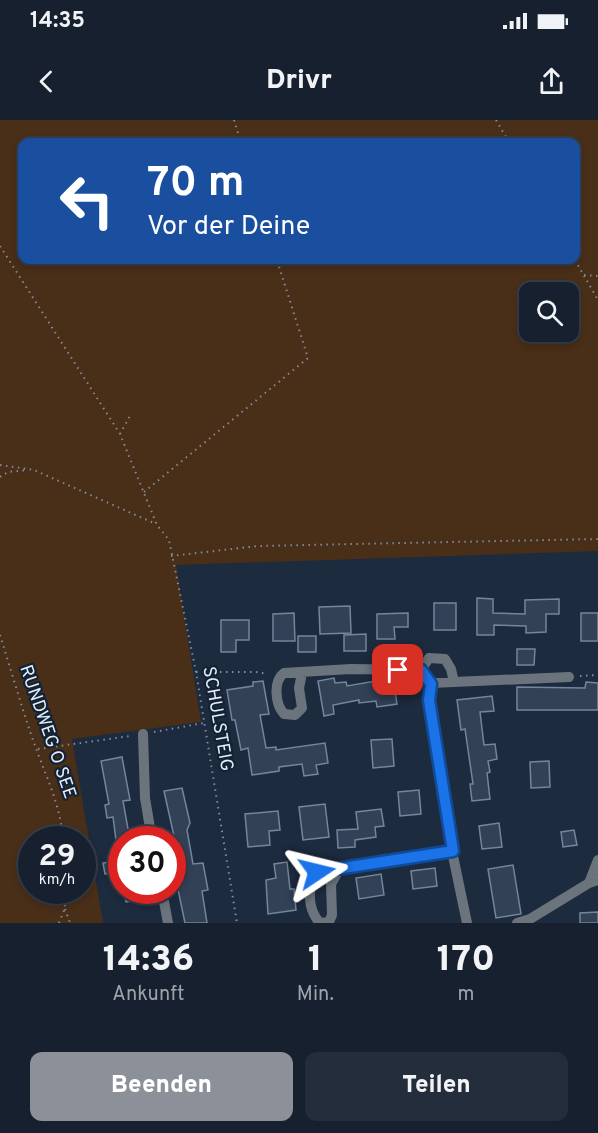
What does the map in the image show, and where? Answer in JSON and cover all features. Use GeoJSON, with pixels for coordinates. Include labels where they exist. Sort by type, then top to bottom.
{"type":"FeatureCollection","features":[{"type":"Feature","properties":{"kind":"street"},"geometry":{"type":"LineString","coordinates":[[421,670],[429,658],[445,659],[451,669],[454,682]]}},
{"type":"Feature","properties":{"kind":"street"},"geometry":{"type":"LineString","coordinates":[[302,673],[299,688],[302,708],[295,715],[284,714],[280,710],[276,684],[279,676],[284,673],[351,669],[421,670]]}},
{"type":"Feature","properties":{"kind":"street"},"geometry":{"type":"LineString","coordinates":[[421,670],[431,684],[429,700],[467,923]]}},
{"type":"Feature","properties":{"kind":"street"},"geometry":{"type":"LineString","coordinates":[[431,684],[569,677]]}},
{"type":"Feature","properties":{"kind":"street"},"geometry":{"type":"LineString","coordinates":[[143,734],[145,798],[150,826]]}},
{"type":"Feature","properties":{"kind":"street"},"geometry":{"type":"LineString","coordinates":[[340,868],[331,884],[332,915],[329,922],[320,923],[311,908],[310,884],[317,872],[340,868],[453,851]]}},
{"type":"Feature","properties":{"kind":"street"},"geometry":{"type":"LineString","coordinates":[[518,923],[530,919],[593,881],[598,860]]}},
{"type":"Feature","properties":{"kind":"street"},"geometry":{"type":"LineString","coordinates":[[164,904],[168,923]]}},
{"type":"Feature","properties":{"kind":"path"},"geometry":{"type":"LineString","coordinates":[[234,120],[240,138]]}},
{"type":"Feature","properties":{"kind":"path"},"geometry":{"type":"LineString","coordinates":[[496,120],[507,138]]}},
{"type":"Feature","properties":{"kind":"path","name":"SCHULSTEIG"},"geometry":{"type":"LineString","coordinates":[[0,246],[120,434],[157,525],[168,540],[196,672],[237,923]]}},
{"type":"Feature","properties":{"kind":"path"},"geometry":{"type":"LineString","coordinates":[[144,492],[308,358],[278,264]]}},
{"type":"Feature","properties":{"kind":"path"},"geometry":{"type":"LineString","coordinates":[[577,264],[598,300]]}},
{"type":"Feature","properties":{"kind":"path"},"geometry":{"type":"LineString","coordinates":[[584,275],[598,276]]}},
{"type":"Feature","properties":{"kind":"path"},"geometry":{"type":"LineString","coordinates":[[120,434],[131,414]]}},
{"type":"Feature","properties":{"kind":"path"},"geometry":{"type":"LineString","coordinates":[[0,465],[34,470],[157,525]]}},
{"type":"Feature","properties":{"kind":"path"},"geometry":{"type":"LineString","coordinates":[[0,477],[8,472],[34,470]]}},
{"type":"Feature","properties":{"kind":"path"},"geometry":{"type":"LineString","coordinates":[[171,556],[258,546],[598,539]]}},
{"type":"Feature","properties":{"kind":"path","name":"RUNDWEG O SEE"},"geometry":{"type":"LineString","coordinates":[[0,634],[37,749],[56,798],[62,826]]}},
{"type":"Feature","properties":{"kind":"path"},"geometry":{"type":"LineString","coordinates":[[196,672],[256,672],[279,676]]}},
{"type":"Feature","properties":{"kind":"path"},"geometry":{"type":"LineString","coordinates":[[569,677],[598,675]]}},
{"type":"Feature","properties":{"kind":"path"},"geometry":{"type":"LineString","coordinates":[[37,749],[204,723]]}},
{"type":"Feature","properties":{"kind":"path"},"geometry":{"type":"LineString","coordinates":[[65,904],[70,923]]}},
{"type":"Feature","properties":{"kind":"path"},"geometry":{"type":"LineString","coordinates":[[59,923],[65,908]]}},
{"type":"Feature","properties":{"kind":"shaded area"},"geometry":{"type":"Polygon","coordinates":[[[0,120],[598,120],[598,551],[176,565],[201,722],[72,739],[87,826],[18,826],[18,904],[96,904],[96,881],[103,923],[0,923],[0,120]]]}},
{"type":"Feature","properties":{"kind":"building"},"geometry":{"type":"Polygon","coordinates":[[[477,598],[493,599],[493,613],[525,614],[525,600],[559,599],[559,614],[546,614],[546,632],[526,633],[526,626],[494,625],[494,635],[477,635],[477,598]]]}},
{"type":"Feature","properties":{"kind":"building"},"geometry":{"type":"Polygon","coordinates":[[[434,603],[456,603],[456,630],[434,630],[434,603]]]}},
{"type":"Feature","properties":{"kind":"building"},"geometry":{"type":"Polygon","coordinates":[[[350,606],[351,633],[320,634],[319,607],[350,606]]]}},
{"type":"Feature","properties":{"kind":"building"},"geometry":{"type":"Polygon","coordinates":[[[294,613],[295,641],[273,641],[273,614],[294,613]]]}},
{"type":"Feature","properties":{"kind":"building"},"geometry":{"type":"Polygon","coordinates":[[[408,613],[408,627],[394,627],[395,639],[377,639],[377,614],[408,613]]]}},
{"type":"Feature","properties":{"kind":"building"},"geometry":{"type":"Polygon","coordinates":[[[581,613],[598,613],[598,641],[581,641],[581,613]]]}},
{"type":"Feature","properties":{"kind":"building"},"geometry":{"type":"Polygon","coordinates":[[[221,620],[249,620],[249,640],[236,640],[236,652],[221,652],[221,620]]]}},
{"type":"Feature","properties":{"kind":"building"},"geometry":{"type":"Polygon","coordinates":[[[366,634],[366,651],[344,651],[344,635],[366,634]]]}},
{"type":"Feature","properties":{"kind":"building"},"geometry":{"type":"Polygon","coordinates":[[[298,636],[316,636],[316,652],[298,652],[298,636]]]}},
{"type":"Feature","properties":{"kind":"building"},"geometry":{"type":"Polygon","coordinates":[[[517,649],[535,649],[534,665],[517,665],[517,649]]]}},
{"type":"Feature","properties":{"kind":"building"},"geometry":{"type":"Polygon","coordinates":[[[334,678],[335,683],[346,682],[347,686],[393,678],[397,704],[377,707],[376,701],[359,703],[359,700],[333,705],[334,714],[324,716],[318,681],[334,678]]]}},
{"type":"Feature","properties":{"kind":"building"},"geometry":{"type":"Polygon","coordinates":[[[263,681],[269,714],[260,715],[266,748],[276,747],[276,750],[325,743],[328,763],[316,765],[318,774],[304,776],[302,764],[279,767],[279,771],[252,775],[248,748],[241,750],[235,720],[232,720],[227,690],[253,686],[253,682],[263,681]]]}},
{"type":"Feature","properties":{"kind":"building"},"geometry":{"type":"Polygon","coordinates":[[[586,682],[598,683],[598,710],[517,710],[517,687],[585,688],[586,682]]]}},
{"type":"Feature","properties":{"kind":"building"},"geometry":{"type":"Polygon","coordinates":[[[492,696],[494,711],[480,712],[484,745],[495,744],[497,759],[488,761],[490,799],[472,801],[470,784],[473,784],[465,729],[461,730],[457,700],[492,696]]]}},
{"type":"Feature","properties":{"kind":"building"},"geometry":{"type":"Polygon","coordinates":[[[392,739],[394,766],[373,768],[371,740],[392,739]]]}},
{"type":"Feature","properties":{"kind":"building"},"geometry":{"type":"Polygon","coordinates":[[[122,757],[130,800],[123,801],[127,826],[114,826],[113,817],[107,818],[105,805],[109,804],[101,761],[122,757]]]}},
{"type":"Feature","properties":{"kind":"building"},"geometry":{"type":"Polygon","coordinates":[[[549,761],[550,787],[531,788],[530,762],[549,761]]]}},
{"type":"Feature","properties":{"kind":"building"},"geometry":{"type":"Polygon","coordinates":[[[182,788],[190,823],[187,830],[193,864],[203,863],[208,890],[202,891],[207,923],[185,923],[181,904],[186,904],[186,826],[172,826],[164,791],[182,788]]]}},
{"type":"Feature","properties":{"kind":"building"},"geometry":{"type":"Polygon","coordinates":[[[419,790],[421,814],[400,816],[398,792],[419,790]]]}},
{"type":"Feature","properties":{"kind":"building"},"geometry":{"type":"Polygon","coordinates":[[[325,804],[329,837],[303,840],[299,807],[325,804]]]}},
{"type":"Feature","properties":{"kind":"building"},"geometry":{"type":"Polygon","coordinates":[[[381,809],[384,826],[375,827],[376,837],[355,840],[355,847],[338,848],[337,830],[358,829],[356,812],[381,809]]]}},
{"type":"Feature","properties":{"kind":"building"},"geometry":{"type":"Polygon","coordinates":[[[278,811],[280,830],[269,831],[270,845],[248,847],[245,814],[278,811]]]}},
{"type":"Feature","properties":{"kind":"building"},"geometry":{"type":"Polygon","coordinates":[[[499,823],[502,847],[482,849],[479,826],[499,823]]]}},
{"type":"Feature","properties":{"kind":"building"},"geometry":{"type":"Polygon","coordinates":[[[574,830],[577,845],[563,847],[561,832],[574,830]]]}},
{"type":"Feature","properties":{"kind":"building"},"geometry":{"type":"Polygon","coordinates":[[[108,862],[108,873],[105,874],[103,863],[108,862]]]}},
{"type":"Feature","properties":{"kind":"building"},"geometry":{"type":"Polygon","coordinates":[[[287,862],[290,889],[294,889],[296,910],[268,914],[266,880],[276,878],[274,864],[287,862]]]}},
{"type":"Feature","properties":{"kind":"building"},"geometry":{"type":"Polygon","coordinates":[[[513,865],[521,914],[496,918],[488,869],[513,865]]]}},
{"type":"Feature","properties":{"kind":"building"},"geometry":{"type":"Polygon","coordinates":[[[435,868],[437,886],[413,889],[411,871],[435,868]]]}},
{"type":"Feature","properties":{"kind":"building"},"geometry":{"type":"Polygon","coordinates":[[[381,874],[384,895],[359,899],[356,878],[381,874]]]}},
{"type":"Feature","properties":{"kind":"building"},"geometry":{"type":"Polygon","coordinates":[[[598,912],[598,923],[580,923],[580,913],[598,912]]]}},
{"type":"Feature","properties":{"kind":"route"},"geometry":{"type":"LineString","coordinates":[[317,872],[453,851],[429,700],[431,684],[421,670],[398,670]]}}]}
